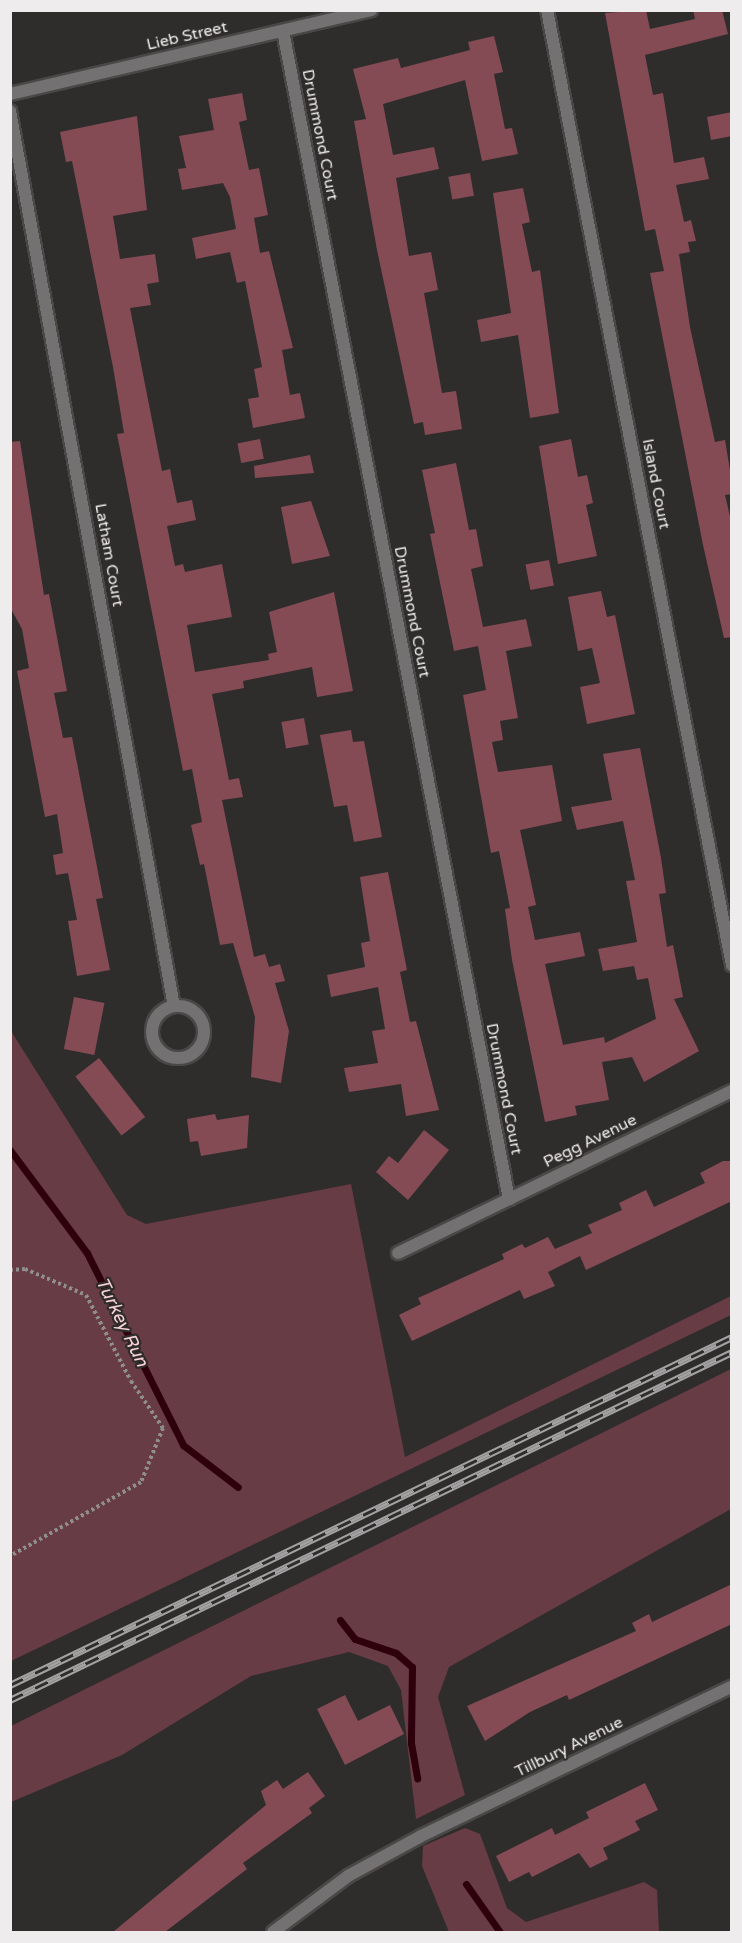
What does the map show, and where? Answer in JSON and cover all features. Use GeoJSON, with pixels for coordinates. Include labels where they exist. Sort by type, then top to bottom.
{"type":"FeatureCollection","features":[{"type":"Feature","properties":{"kind":"street","name":"Lieb Street"},"geometry":{"type":"LineString","coordinates":[[10,94],[371,10]]}},
{"type":"Feature","properties":{"kind":"street","name":"Island Court"},"geometry":{"type":"LineString","coordinates":[[548,10],[732,965]]}},
{"type":"Feature","properties":{"kind":"street","name":"Drummond Court"},"geometry":{"type":"LineString","coordinates":[[283,31],[509,1199]]}},
{"type":"Feature","properties":{"kind":"street","name":"Latham Court"},"geometry":{"type":"LineString","coordinates":[[10,111],[174,1006]]}},
{"type":"Feature","properties":{"kind":"street"},"geometry":{"type":"LineString","coordinates":[[174,1006],[194,1011],[204,1029],[199,1049],[181,1059],[161,1054],[151,1036],[156,1016],[174,1006]]}},
{"type":"Feature","properties":{"kind":"street","name":"Pegg Avenue"},"geometry":{"type":"LineString","coordinates":[[398,1253],[732,1091]]}},
{"type":"Feature","properties":{"kind":"street","name":"Tillbury Avenue"},"geometry":{"type":"LineString","coordinates":[[273,1932],[348,1876],[421,1836],[732,1686]]}},
{"type":"Feature","properties":{"kind":"path"},"geometry":{"type":"LineString","coordinates":[[10,1270],[25,1269],[86,1295],[131,1382],[163,1428],[141,1482],[10,1556]]}},
{"type":"Feature","properties":{"kind":"shaded area"},"geometry":{"type":"Polygon","coordinates":[[[11,1031],[127,1215],[146,1224],[351,1184],[405,1457],[731,1296],[731,1315],[11,1661],[11,1031]]]}},
{"type":"Feature","properties":{"kind":"shaded area"},"geometry":{"type":"Polygon","coordinates":[[[731,1369],[731,1509],[449,1667],[438,1697],[465,1795],[416,1819],[401,1690],[388,1666],[349,1652],[251,1676],[122,1755],[11,1802],[11,1726],[731,1369]]]}},
{"type":"Feature","properties":{"kind":"shaded area"},"geometry":{"type":"Polygon","coordinates":[[[465,1828],[480,1834],[507,1908],[526,1922],[644,1882],[657,1890],[659,1932],[449,1932],[422,1866],[423,1846],[465,1828]]]}},
{"type":"Feature","properties":{"kind":"building"},"geometry":{"type":"Polygon","coordinates":[[[646,10],[650,29],[695,19],[693,10],[722,10],[728,34],[645,55],[653,95],[663,93],[674,163],[704,157],[709,179],[676,185],[684,222],[691,220],[696,241],[688,242],[690,252],[679,254],[690,327],[715,442],[725,440],[732,482],[732,494],[725,495],[732,525],[732,637],[724,638],[703,545],[650,273],[664,271],[655,229],[645,231],[605,13],[646,10]]]}},
{"type":"Feature","properties":{"kind":"building"},"geometry":{"type":"Polygon","coordinates":[[[494,36],[503,72],[494,74],[505,129],[512,128],[518,154],[482,161],[465,80],[383,104],[393,155],[434,147],[439,169],[396,178],[409,256],[431,252],[438,290],[424,293],[442,393],[456,391],[462,429],[425,435],[423,422],[414,424],[377,250],[354,121],[366,119],[353,69],[398,58],[401,68],[470,50],[468,42],[494,36]]]}},
{"type":"Feature","properties":{"kind":"building"},"geometry":{"type":"Polygon","coordinates":[[[242,93],[247,120],[239,122],[249,170],[259,168],[268,215],[254,218],[260,253],[269,251],[293,348],[282,350],[290,395],[300,393],[305,418],[253,428],[248,399],[259,397],[254,369],[262,367],[245,281],[237,283],[230,252],[196,259],[192,238],[236,229],[230,197],[223,183],[182,190],[178,169],[186,168],[179,136],[214,130],[208,99],[242,93]]]}},
{"type":"Feature","properties":{"kind":"building"},"geometry":{"type":"Polygon","coordinates":[[[732,112],[732,136],[711,140],[707,117],[732,112]]]}},
{"type":"Feature","properties":{"kind":"building"},"geometry":{"type":"Polygon","coordinates":[[[137,116],[147,210],[113,216],[120,259],[155,254],[159,282],[147,284],[151,305],[130,308],[162,471],[170,469],[177,503],[192,500],[196,520],[167,526],[175,566],[183,564],[185,572],[222,564],[232,617],[187,625],[195,672],[269,660],[268,654],[277,652],[269,612],[334,592],[353,691],[317,697],[312,667],[243,681],[244,688],[212,694],[229,780],[239,778],[243,797],[222,800],[254,957],[265,954],[269,967],[280,964],[285,981],[275,983],[289,1031],[281,1083],[251,1077],[255,1017],[233,943],[220,945],[204,864],[200,865],[191,825],[202,822],[192,769],[183,771],[117,434],[124,433],[113,367],[72,161],[66,162],[60,132],[137,116]]]}},
{"type":"Feature","properties":{"kind":"building"},"geometry":{"type":"Polygon","coordinates":[[[470,173],[474,196],[452,199],[448,177],[470,173]]]}},
{"type":"Feature","properties":{"kind":"building"},"geometry":{"type":"Polygon","coordinates":[[[523,188],[530,222],[522,224],[532,272],[540,270],[559,413],[530,418],[518,335],[481,342],[477,320],[511,313],[493,193],[523,188]]]}},
{"type":"Feature","properties":{"kind":"building"},"geometry":{"type":"Polygon","coordinates":[[[260,439],[264,459],[241,463],[237,443],[260,439]]]}},
{"type":"Feature","properties":{"kind":"building"},"geometry":{"type":"Polygon","coordinates":[[[571,439],[578,477],[587,475],[593,503],[586,505],[597,556],[558,564],[539,446],[571,439]]]}},
{"type":"Feature","properties":{"kind":"building"},"geometry":{"type":"Polygon","coordinates":[[[20,441],[44,595],[49,594],[67,691],[54,693],[63,738],[72,737],[103,898],[96,899],[110,970],[77,976],[68,921],[77,920],[68,873],[56,875],[53,855],[63,853],[57,814],[45,817],[17,671],[29,668],[22,629],[10,607],[10,442],[20,441]]]}},
{"type":"Feature","properties":{"kind":"building"},"geometry":{"type":"Polygon","coordinates":[[[310,455],[314,473],[255,478],[254,466],[310,455]]]}},
{"type":"Feature","properties":{"kind":"building"},"geometry":{"type":"Polygon","coordinates":[[[456,463],[469,530],[476,529],[483,566],[471,569],[483,627],[526,619],[532,646],[506,651],[518,718],[500,721],[503,740],[492,742],[498,772],[552,765],[562,821],[520,830],[536,905],[528,907],[535,940],[580,932],[585,956],[545,964],[563,1045],[604,1037],[605,1043],[656,1019],[648,978],[637,980],[634,966],[603,971],[598,949],[637,942],[626,881],[635,880],[623,821],[577,830],[571,807],[612,800],[603,754],[640,748],[666,893],[659,894],[667,947],[673,945],[683,997],[674,999],[699,1051],[644,1082],[632,1057],[602,1062],[609,1100],[575,1106],[577,1115],[545,1122],[512,960],[505,909],[510,908],[499,851],[491,853],[463,695],[486,690],[478,646],[454,651],[430,534],[435,533],[422,470],[456,463]]]}},
{"type":"Feature","properties":{"kind":"building"},"geometry":{"type":"Polygon","coordinates":[[[311,501],[330,556],[292,564],[281,507],[311,501]]]}},
{"type":"Feature","properties":{"kind":"building"},"geometry":{"type":"Polygon","coordinates":[[[549,560],[554,586],[530,590],[525,565],[549,560]]]}},
{"type":"Feature","properties":{"kind":"building"},"geometry":{"type":"Polygon","coordinates":[[[601,591],[607,617],[615,615],[635,714],[587,724],[580,687],[600,683],[592,648],[578,651],[568,597],[601,591]]]}},
{"type":"Feature","properties":{"kind":"building"},"geometry":{"type":"Polygon","coordinates":[[[304,718],[309,745],[286,749],[281,722],[304,718]]]}},
{"type":"Feature","properties":{"kind":"building"},"geometry":{"type":"Polygon","coordinates":[[[351,730],[353,742],[364,741],[382,837],[354,842],[347,805],[334,807],[320,735],[351,730]]]}},
{"type":"Feature","properties":{"kind":"building"},"geometry":{"type":"Polygon","coordinates":[[[388,872],[407,970],[400,972],[410,1022],[416,1021],[439,1110],[406,1116],[401,1084],[349,1092],[344,1068],[378,1063],[372,1031],[385,1029],[378,987],[331,997],[327,975],[365,967],[361,943],[370,941],[360,877],[388,872]]]}},
{"type":"Feature","properties":{"kind":"building"},"geometry":{"type":"Polygon","coordinates":[[[74,997],[104,1003],[94,1055],[64,1049],[74,997]]]}},
{"type":"Feature","properties":{"kind":"building"},"geometry":{"type":"Polygon","coordinates":[[[99,1058],[145,1117],[122,1136],[75,1076],[99,1058]]]}},
{"type":"Feature","properties":{"kind":"building"},"geometry":{"type":"Polygon","coordinates":[[[215,1114],[217,1120],[249,1115],[247,1148],[201,1156],[198,1141],[190,1142],[187,1119],[215,1114]]]}},
{"type":"Feature","properties":{"kind":"building"},"geometry":{"type":"Polygon","coordinates":[[[424,1130],[449,1150],[408,1200],[376,1172],[389,1156],[398,1163],[424,1130]]]}},
{"type":"Feature","properties":{"kind":"building"},"geometry":{"type":"Polygon","coordinates":[[[723,1161],[732,1161],[732,1201],[586,1270],[580,1256],[548,1272],[555,1286],[524,1299],[520,1290],[412,1341],[399,1315],[421,1304],[418,1298],[504,1259],[502,1254],[522,1244],[525,1248],[548,1237],[555,1249],[592,1233],[588,1225],[622,1210],[619,1203],[646,1190],[654,1207],[705,1183],[700,1173],[723,1161]]]}},
{"type":"Feature","properties":{"kind":"building"},"geometry":{"type":"Polygon","coordinates":[[[732,1584],[732,1624],[569,1700],[567,1695],[530,1712],[485,1741],[467,1706],[636,1631],[632,1623],[649,1614],[652,1622],[732,1584]]]}},
{"type":"Feature","properties":{"kind":"building"},"geometry":{"type":"Polygon","coordinates":[[[345,1695],[358,1721],[390,1705],[404,1734],[345,1765],[317,1709],[345,1695]]]}},
{"type":"Feature","properties":{"kind":"building"},"geometry":{"type":"Polygon","coordinates":[[[308,1772],[325,1796],[309,1808],[312,1813],[243,1863],[247,1869],[165,1932],[113,1932],[266,1805],[261,1791],[277,1780],[283,1789],[308,1772]]]}},
{"type":"Feature","properties":{"kind":"building"},"geometry":{"type":"Polygon","coordinates":[[[645,1783],[658,1810],[635,1821],[640,1830],[603,1848],[608,1859],[590,1868],[579,1853],[532,1877],[529,1872],[509,1882],[496,1856],[552,1828],[555,1835],[589,1818],[586,1812],[645,1783]]]}},
{"type":"Feature","properties":{"kind":"waterway","name":"Turkey Run"},"geometry":{"type":"LineString","coordinates":[[10,1150],[87,1253],[183,1445],[238,1487]]}},
{"type":"Feature","properties":{"kind":"waterway","name":"Turkey Run"},"geometry":{"type":"LineString","coordinates":[[340,1620],[355,1639],[396,1653],[412,1667],[411,1743],[417,1778]]}},
{"type":"Feature","properties":{"kind":"waterway","name":"Turkey Run"},"geometry":{"type":"LineString","coordinates":[[466,1884],[500,1932]]}},
{"type":"Feature","properties":{"kind":"railway"},"geometry":{"type":"LineString","coordinates":[[10,1685],[732,1337]]}},
{"type":"Feature","properties":{"kind":"railway"},"geometry":{"type":"LineString","coordinates":[[10,1700],[732,1352]]}}]}
